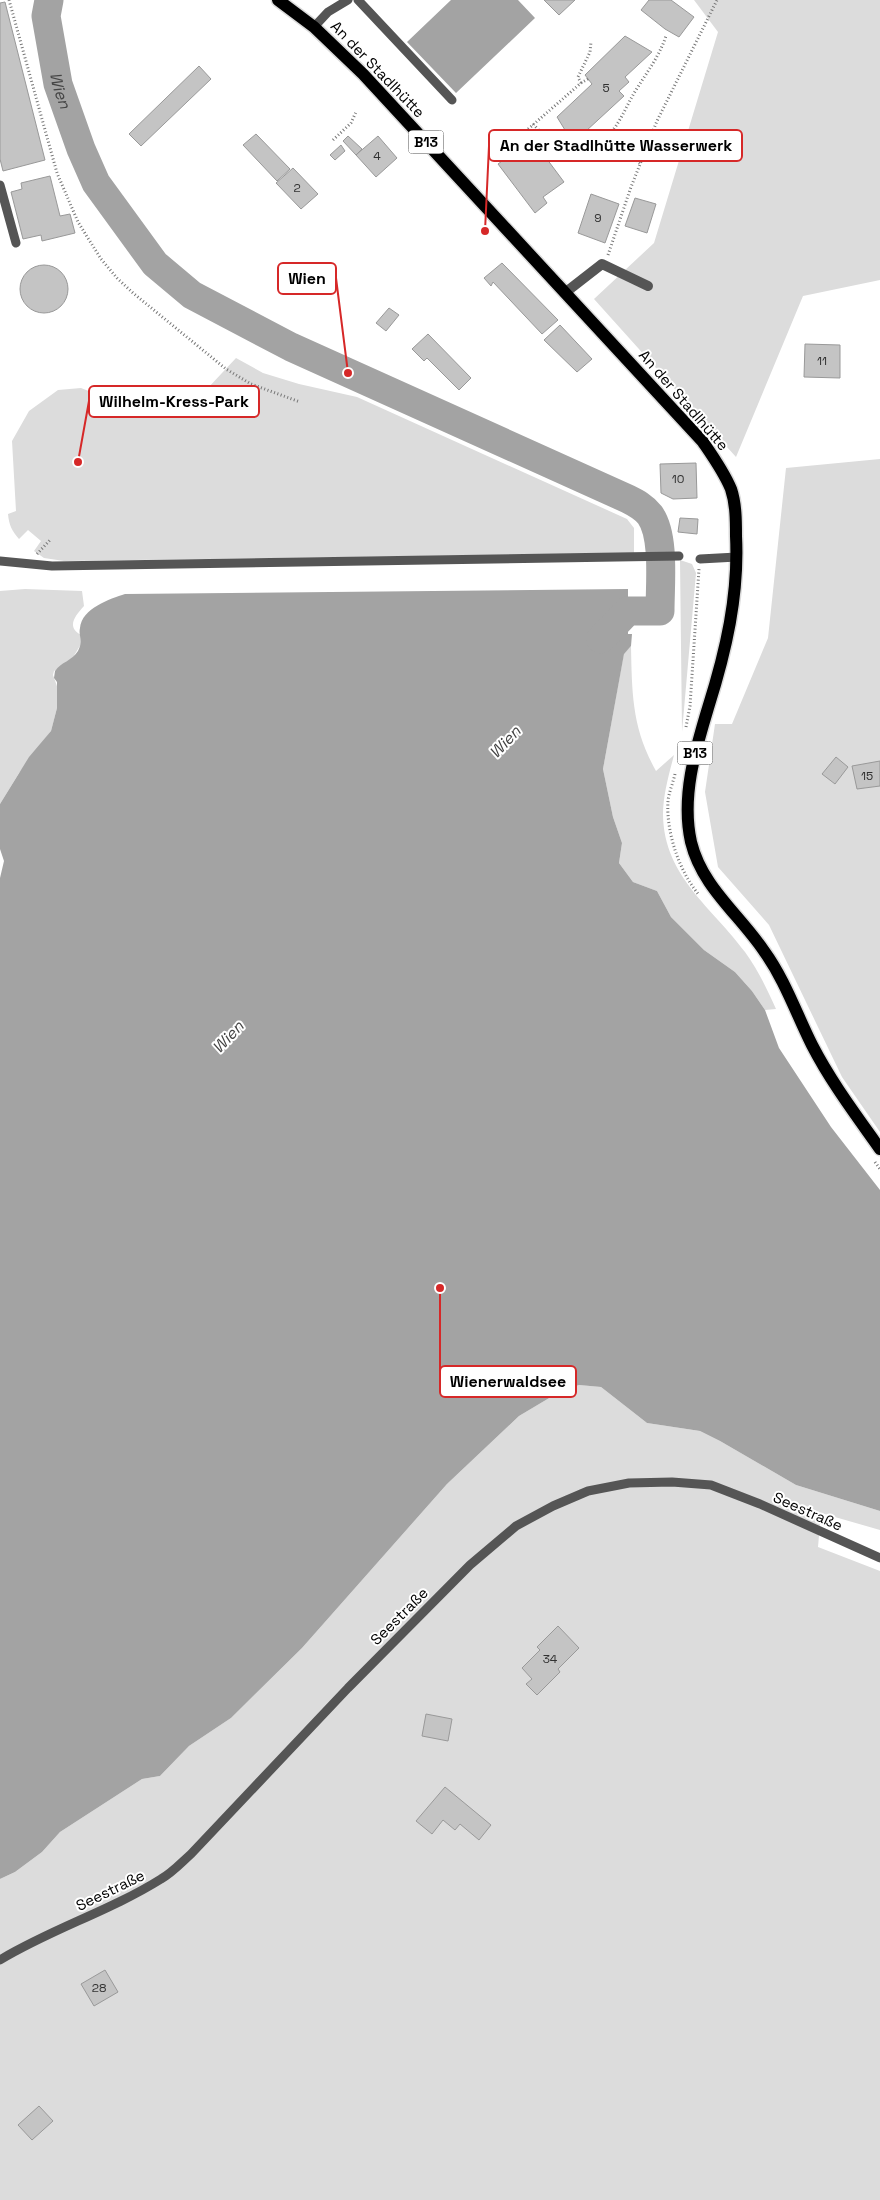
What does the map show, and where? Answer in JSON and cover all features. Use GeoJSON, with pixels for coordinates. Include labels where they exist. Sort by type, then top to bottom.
{"type":"FeatureCollection","features":[{"type":"Feature","properties":{"kind":"main road","name":"An der Stadlhütte"},"geometry":{"type":"LineString","coordinates":[[278,0],[314,27],[363,74],[703,442],[724,473],[732,492],[736,516],[735,601],[729,633],[692,769],[687,811],[691,842],[710,886],[765,951],[782,980],[828,1074],[880,1149]]}},
{"type":"Feature","properties":{"kind":"street"},"geometry":{"type":"LineString","coordinates":[[566,292],[602,264],[648,286]]}},
{"type":"Feature","properties":{"kind":"lane"},"geometry":{"type":"LineString","coordinates":[[314,27],[328,12],[348,0]]}},
{"type":"Feature","properties":{"kind":"lane"},"geometry":{"type":"LineString","coordinates":[[358,0],[452,100]]}},
{"type":"Feature","properties":{"kind":"lane"},"geometry":{"type":"LineString","coordinates":[[0,185],[16,243]]}},
{"type":"Feature","properties":{"kind":"lane"},"geometry":{"type":"LineString","coordinates":[[0,561],[52,566],[679,556]]}},
{"type":"Feature","properties":{"kind":"lane"},"geometry":{"type":"LineString","coordinates":[[700,559],[737,557]]}},
{"type":"Feature","properties":{"kind":"lane","name":"Seestraße"},"geometry":{"type":"LineString","coordinates":[[0,1960],[21,1947],[128,1898],[163,1878],[191,1854],[348,1688],[470,1565],[516,1526],[553,1506],[588,1491],[629,1483],[672,1482],[711,1484],[880,1558]]}},
{"type":"Feature","properties":{"kind":"path"},"geometry":{"type":"LineString","coordinates":[[9,0],[57,173],[78,222],[101,259],[133,293],[226,369],[251,384],[300,402]]}},
{"type":"Feature","properties":{"kind":"path"},"geometry":{"type":"LineString","coordinates":[[602,264],[614,242],[640,162],[671,92],[717,0]]}},
{"type":"Feature","properties":{"kind":"path"},"geometry":{"type":"LineString","coordinates":[[533,124],[558,150],[572,155],[584,156],[615,129],[637,88],[656,61],[666,36]]}},
{"type":"Feature","properties":{"kind":"path"},"geometry":{"type":"LineString","coordinates":[[581,83],[578,77],[590,52],[591,42]]}},
{"type":"Feature","properties":{"kind":"path"},"geometry":{"type":"LineString","coordinates":[[489,150],[511,144],[588,79]]}},
{"type":"Feature","properties":{"kind":"path"},"geometry":{"type":"LineString","coordinates":[[333,140],[351,124],[356,112]]}},
{"type":"Feature","properties":{"kind":"path"},"geometry":{"type":"LineString","coordinates":[[608,136],[626,154],[640,162]]}},
{"type":"Feature","properties":{"kind":"path"},"geometry":{"type":"LineString","coordinates":[[511,144],[516,151]]}},
{"type":"Feature","properties":{"kind":"path"},"geometry":{"type":"LineString","coordinates":[[685,731],[690,706],[700,559]]}},
{"type":"Feature","properties":{"kind":"path"},"geometry":{"type":"LineString","coordinates":[[678,765],[668,800],[669,831],[679,859],[693,888],[705,902]]}},
{"type":"Feature","properties":{"kind":"path"},"geometry":{"type":"LineString","coordinates":[[874,1161],[880,1169]]}},
{"type":"Feature","properties":{"kind":"shaded area"},"geometry":{"type":"Polygon","coordinates":[[[694,0],[880,0],[880,280],[803,296],[736,457],[594,299],[654,243],[718,32],[694,0]]]}},
{"type":"Feature","properties":{"kind":"shaded area"},"geometry":{"type":"Polygon","coordinates":[[[236,358],[263,373],[299,384],[357,397],[627,519],[634,528],[634,553],[64,561],[44,558],[34,551],[41,541],[28,530],[19,539],[10,525],[8,514],[16,511],[12,441],[29,411],[58,390],[81,388],[109,399],[134,418],[166,388],[193,404],[236,358]]]}},
{"type":"Feature","properties":{"kind":"shaded area"},"geometry":{"type":"Polygon","coordinates":[[[880,459],[880,1132],[842,1077],[769,925],[718,867],[705,792],[715,724],[732,724],[768,638],[786,468],[880,459]]]}},
{"type":"Feature","properties":{"kind":"shaded area"},"geometry":{"type":"Polygon","coordinates":[[[680,560],[692,564],[696,573],[682,732],[680,560]]]}},
{"type":"Feature","properties":{"kind":"shaded area"},"geometry":{"type":"Polygon","coordinates":[[[25,589],[82,591],[84,606],[75,617],[73,625],[76,632],[81,635],[81,644],[72,659],[54,671],[53,675],[58,689],[57,708],[51,731],[19,773],[0,804],[0,591],[25,589]]]}},
{"type":"Feature","properties":{"kind":"shaded area"},"geometry":{"type":"Polygon","coordinates":[[[631,646],[633,695],[642,740],[656,771],[674,755],[663,807],[665,837],[672,856],[692,890],[750,959],[776,1009],[765,1010],[752,991],[735,972],[704,950],[671,917],[657,891],[633,882],[619,863],[622,843],[613,817],[603,769],[624,653],[631,646]]]}},
{"type":"Feature","properties":{"kind":"shaded area"},"geometry":{"type":"Polygon","coordinates":[[[579,1385],[601,1387],[647,1423],[700,1431],[796,1485],[880,1511],[880,1530],[821,1513],[818,1547],[880,1571],[880,2200],[0,2200],[0,1879],[15,1872],[42,1852],[60,1832],[142,1779],[160,1776],[189,1746],[231,1718],[302,1648],[447,1484],[519,1416],[561,1391],[579,1385]]]}},
{"type":"Feature","properties":{"kind":"water"},"geometry":{"type":"Polygon","coordinates":[[[451,0],[518,0],[535,18],[456,93],[407,42],[451,0]]]}},
{"type":"Feature","properties":{"kind":"water"},"geometry":{"type":"Polygon","coordinates":[[[628,589],[628,634],[632,634],[631,646],[624,654],[603,769],[613,817],[622,843],[619,863],[633,882],[657,891],[671,917],[704,950],[735,972],[752,991],[765,1010],[779,1048],[831,1127],[880,1190],[880,1511],[796,1485],[700,1431],[647,1423],[601,1387],[579,1385],[561,1391],[519,1416],[447,1484],[302,1648],[231,1718],[189,1746],[160,1776],[142,1779],[60,1832],[42,1852],[15,1872],[0,1879],[0,878],[4,861],[0,849],[0,804],[29,757],[51,731],[57,708],[55,671],[78,651],[81,644],[80,628],[86,615],[98,605],[125,594],[628,589]]]}},
{"type":"Feature","properties":{"kind":"building"},"geometry":{"type":"Polygon","coordinates":[[[544,0],[575,0],[559,15],[544,0]]]}},
{"type":"Feature","properties":{"kind":"building"},"geometry":{"type":"Polygon","coordinates":[[[649,0],[671,0],[694,17],[679,37],[665,29],[641,10],[649,0]]]}},
{"type":"Feature","properties":{"kind":"building"},"geometry":{"type":"Polygon","coordinates":[[[5,2],[45,160],[3,171],[0,159],[0,3],[5,2]]]}},
{"type":"Feature","properties":{"kind":"building"},"geometry":{"type":"Polygon","coordinates":[[[625,36],[652,52],[625,77],[629,82],[619,91],[624,96],[573,143],[557,117],[592,84],[585,75],[625,36]]]}},
{"type":"Feature","properties":{"kind":"building"},"geometry":{"type":"Polygon","coordinates":[[[199,66],[211,79],[141,146],[129,134],[199,66]]]}},
{"type":"Feature","properties":{"kind":"building"},"geometry":{"type":"Polygon","coordinates":[[[256,134],[290,169],[277,181],[243,145],[256,134]]]}},
{"type":"Feature","properties":{"kind":"building"},"geometry":{"type":"Polygon","coordinates":[[[348,136],[362,149],[356,155],[343,141],[348,136]]]}},
{"type":"Feature","properties":{"kind":"building"},"geometry":{"type":"Polygon","coordinates":[[[378,136],[397,158],[376,177],[356,155],[378,136]]]}},
{"type":"Feature","properties":{"kind":"building"},"geometry":{"type":"Polygon","coordinates":[[[532,139],[564,182],[543,197],[547,203],[535,213],[498,164],[532,139]]]}},
{"type":"Feature","properties":{"kind":"building"},"geometry":{"type":"Polygon","coordinates":[[[341,145],[345,151],[335,160],[330,155],[341,145]]]}},
{"type":"Feature","properties":{"kind":"building"},"geometry":{"type":"Polygon","coordinates":[[[293,168],[318,194],[301,209],[276,183],[293,168]]]}},
{"type":"Feature","properties":{"kind":"building"},"geometry":{"type":"Polygon","coordinates":[[[50,176],[60,216],[70,214],[75,233],[42,241],[41,235],[23,239],[11,192],[22,189],[21,183],[50,176]]]}},
{"type":"Feature","properties":{"kind":"building"},"geometry":{"type":"Polygon","coordinates":[[[591,194],[619,204],[605,243],[578,233],[591,194]]]}},
{"type":"Feature","properties":{"kind":"building"},"geometry":{"type":"Polygon","coordinates":[[[635,198],[656,204],[647,233],[625,226],[635,198]]]}},
{"type":"Feature","properties":{"kind":"building"},"geometry":{"type":"Polygon","coordinates":[[[502,263],[558,320],[542,334],[493,282],[491,286],[484,278],[502,263]]]}},
{"type":"Feature","properties":{"kind":"building"},"geometry":{"type":"Polygon","coordinates":[[[39,265],[49,265],[61,272],[68,284],[68,294],[61,306],[49,313],[39,313],[31,309],[24,302],[20,294],[20,284],[24,276],[31,269],[39,265]]]}},
{"type":"Feature","properties":{"kind":"building"},"geometry":{"type":"Polygon","coordinates":[[[389,308],[399,315],[386,331],[376,323],[389,308]]]}},
{"type":"Feature","properties":{"kind":"building"},"geometry":{"type":"Polygon","coordinates":[[[560,325],[592,359],[577,372],[544,340],[560,325]]]}},
{"type":"Feature","properties":{"kind":"building"},"geometry":{"type":"Polygon","coordinates":[[[428,334],[471,378],[459,390],[427,358],[424,361],[412,349],[428,334]]]}},
{"type":"Feature","properties":{"kind":"building"},"geometry":{"type":"Polygon","coordinates":[[[805,344],[840,345],[840,378],[804,377],[805,344]]]}},
{"type":"Feature","properties":{"kind":"building"},"geometry":{"type":"Polygon","coordinates":[[[696,463],[697,498],[673,499],[661,493],[660,464],[696,463]]]}},
{"type":"Feature","properties":{"kind":"building"},"geometry":{"type":"Polygon","coordinates":[[[680,518],[698,519],[697,534],[678,532],[680,518]]]}},
{"type":"Feature","properties":{"kind":"building"},"geometry":{"type":"Polygon","coordinates":[[[836,757],[848,767],[835,784],[822,774],[836,757]]]}},
{"type":"Feature","properties":{"kind":"building"},"geometry":{"type":"Polygon","coordinates":[[[880,761],[880,786],[857,789],[852,766],[880,761]]]}},
{"type":"Feature","properties":{"kind":"building"},"geometry":{"type":"Polygon","coordinates":[[[558,1626],[579,1648],[558,1669],[560,1672],[537,1695],[526,1684],[532,1679],[522,1668],[540,1650],[537,1647],[558,1626]]]}},
{"type":"Feature","properties":{"kind":"building"},"geometry":{"type":"Polygon","coordinates":[[[426,1714],[452,1719],[448,1741],[422,1736],[426,1714]]]}},
{"type":"Feature","properties":{"kind":"building"},"geometry":{"type":"Polygon","coordinates":[[[445,1787],[491,1825],[479,1840],[460,1824],[455,1830],[443,1820],[432,1834],[416,1821],[445,1787]]]}},
{"type":"Feature","properties":{"kind":"building"},"geometry":{"type":"Polygon","coordinates":[[[105,1970],[118,1992],[94,2006],[81,1984],[105,1970]]]}},
{"type":"Feature","properties":{"kind":"building"},"geometry":{"type":"Polygon","coordinates":[[[39,2106],[53,2121],[32,2140],[18,2125],[39,2106]]]}},
{"type":"Feature","properties":{"kind":"waterway","name":"Wien"},"geometry":{"type":"LineString","coordinates":[[49,0],[46,16],[58,84],[81,149],[96,183],[155,264],[192,295],[291,347],[628,499],[648,512],[655,524],[660,547],[660,611],[628,611],[601,639]]}},
{"type":"Feature","properties":{"kind":"place","name":"An der Stadlhütte Wasserwerk"},"geometry":{"type":"Point","coordinates":[485,231]}},
{"type":"Feature","properties":{"kind":"place","name":"Wien"},"geometry":{"type":"Point","coordinates":[348,373]}},
{"type":"Feature","properties":{"kind":"place","name":"Wilhelm-Kress-Park"},"geometry":{"type":"Point","coordinates":[78,462]}},
{"type":"Feature","properties":{"kind":"place","name":"Wienerwaldsee"},"geometry":{"type":"Point","coordinates":[440,1288]}}]}
